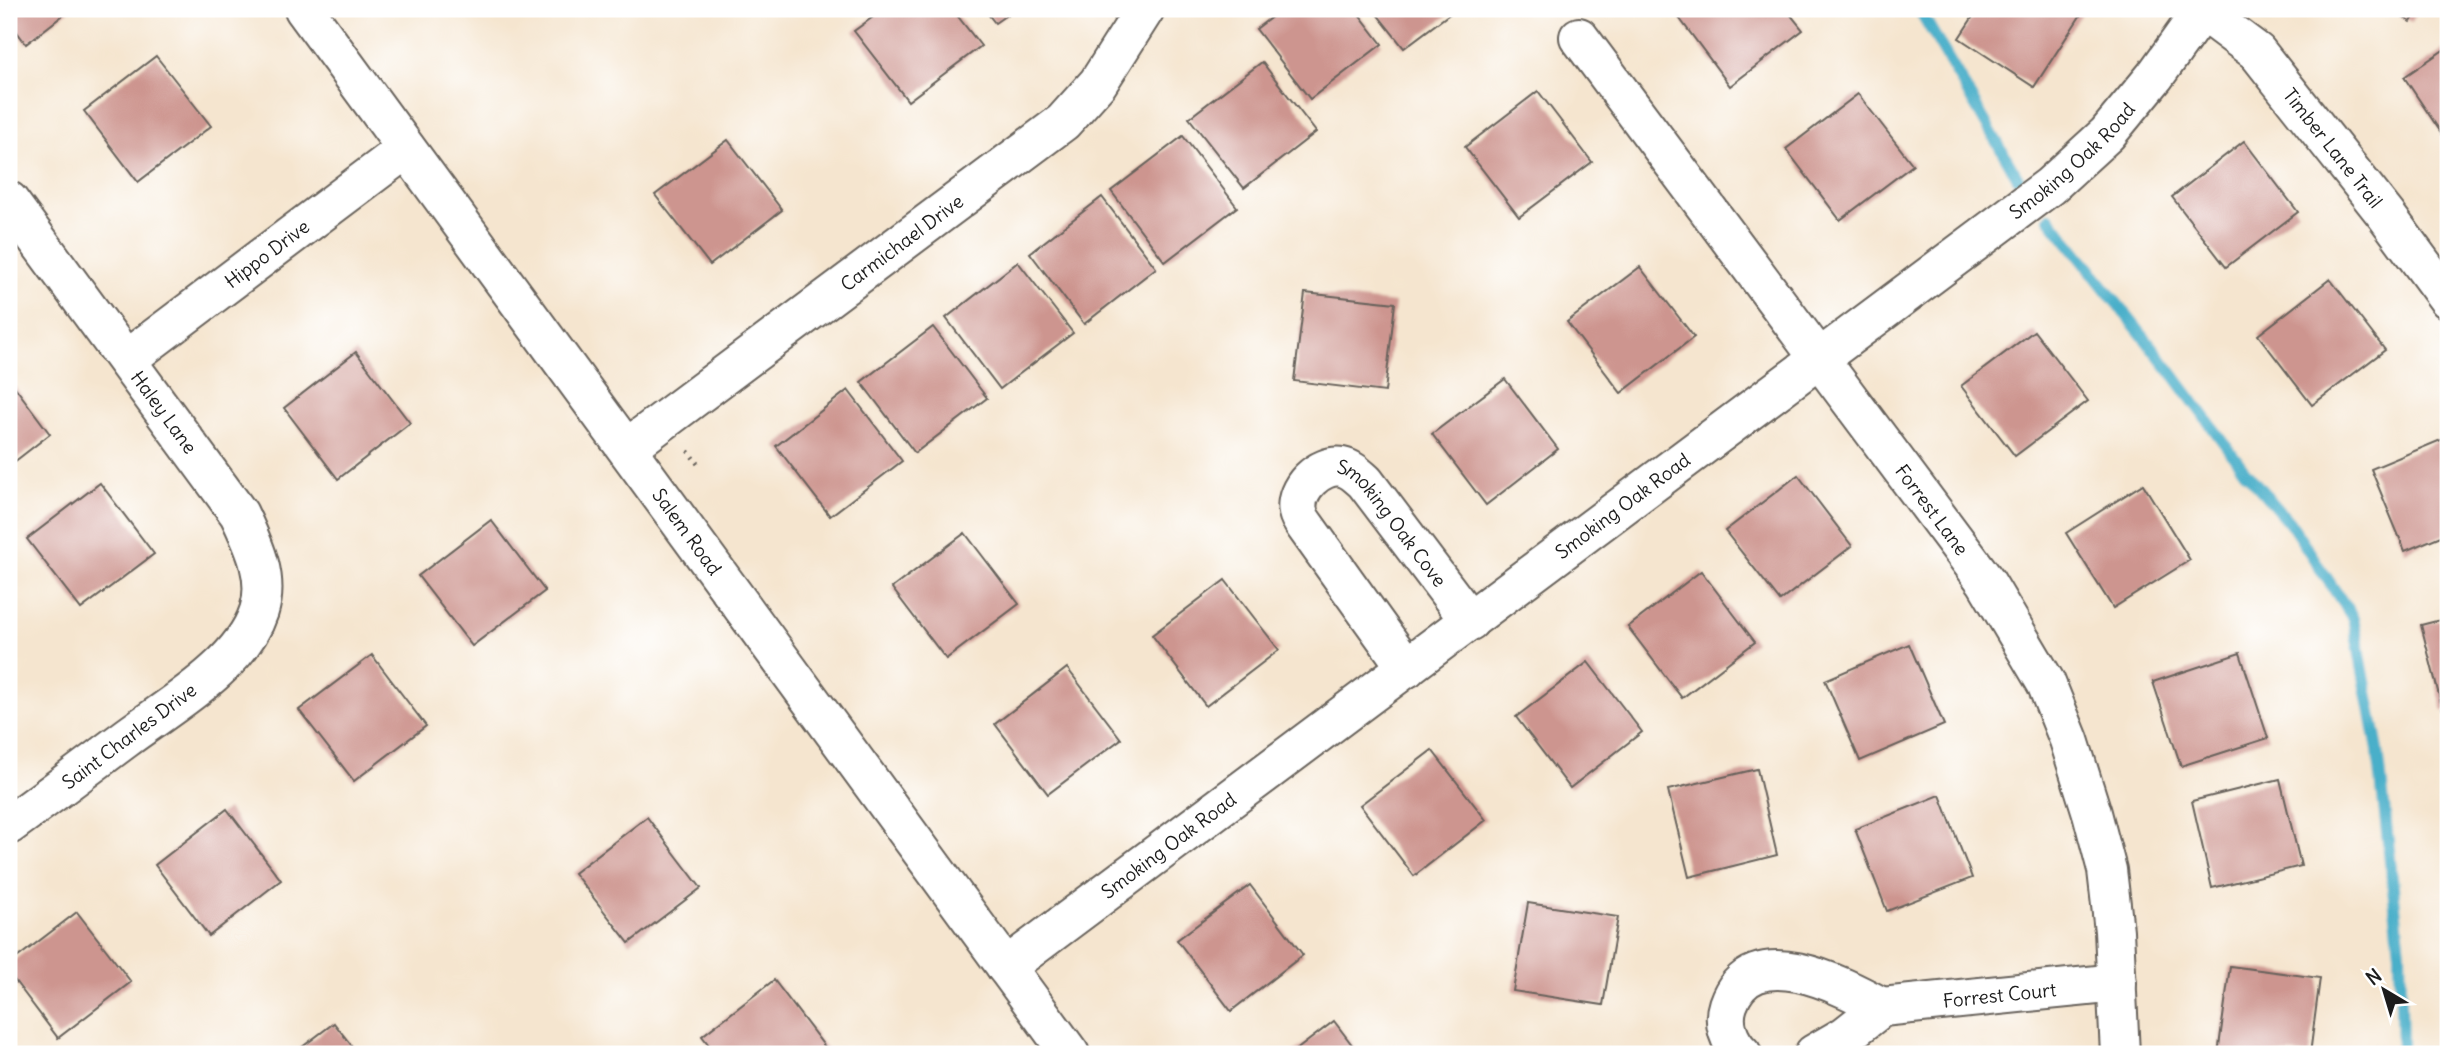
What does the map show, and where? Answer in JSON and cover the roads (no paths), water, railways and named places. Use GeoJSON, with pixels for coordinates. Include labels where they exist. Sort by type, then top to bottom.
{"type":"FeatureCollection","features":[{"type":"Feature","properties":{"kind":"street","name":"Salem Road"},"geometry":{"type":"LineString","coordinates":[[304,9],[1070,1054]]}},
{"type":"Feature","properties":{"kind":"street","name":"Carmichael Drive"},"geometry":{"type":"LineString","coordinates":[[627,448],[1063,122],[1098,83],[1144,9]]}},
{"type":"Feature","properties":{"kind":"street","name":"Timber Lane Trail"},"geometry":{"type":"LineString","coordinates":[[2202,10],[2257,52],[2386,215],[2448,299]]}},
{"type":"Feature","properties":{"kind":"street","name":"Smoking Oak Road"},"geometry":{"type":"LineString","coordinates":[[1006,967],[2050,186],[2107,134],[2155,76],[2202,10]]}},
{"type":"Feature","properties":{"kind":"street","name":"Forrest Lane"},"geometry":{"type":"LineString","coordinates":[[1579,37],[1986,582],[2046,683],[2069,740],[2092,813],[2106,870],[2114,932],[2120,1054]]}},
{"type":"Feature","properties":{"kind":"street","name":"Hippo Drive"},"geometry":{"type":"LineString","coordinates":[[127,359],[406,149]]}},
{"type":"Feature","properties":{"kind":"street","name":"Haley Lane"},"geometry":{"type":"LineString","coordinates":[[9,201],[239,514],[255,547],[263,580],[259,610],[244,641]]}},
{"type":"Feature","properties":{"kind":"street","name":"Smoking Oak Cove"},"geometry":{"type":"LineString","coordinates":[[1407,668],[1298,513],[1302,488],[1314,476],[1328,468],[1341,467],[1354,472],[1365,482],[1470,621]]}},
{"type":"Feature","properties":{"kind":"street","name":"Saint Charles Drive"},"geometry":{"type":"LineString","coordinates":[[9,825],[207,678],[244,641]]}},
{"type":"Feature","properties":{"kind":"street"},"geometry":{"type":"LineString","coordinates":[[1742,1054],[1734,1047],[1726,1029],[1726,1010],[1732,993],[1748,978],[1768,970],[1793,970],[1840,984],[1882,1007],[1845,1036],[1814,1054]]}},
{"type":"Feature","properties":{"kind":"street","name":"Forrest Court"},"geometry":{"type":"LineString","coordinates":[[1882,1007],[2117,983]]}},
{"type":"Feature","properties":{"kind":"waterway"},"geometry":{"type":"LineString","coordinates":[[1919,9],[2019,180]]}},
{"type":"Feature","properties":{"kind":"waterway"},"geometry":{"type":"LineString","coordinates":[[2049,218],[2170,370],[2244,470],[2293,527],[2353,618],[2378,750],[2400,952],[2402,1054]]}}]}
